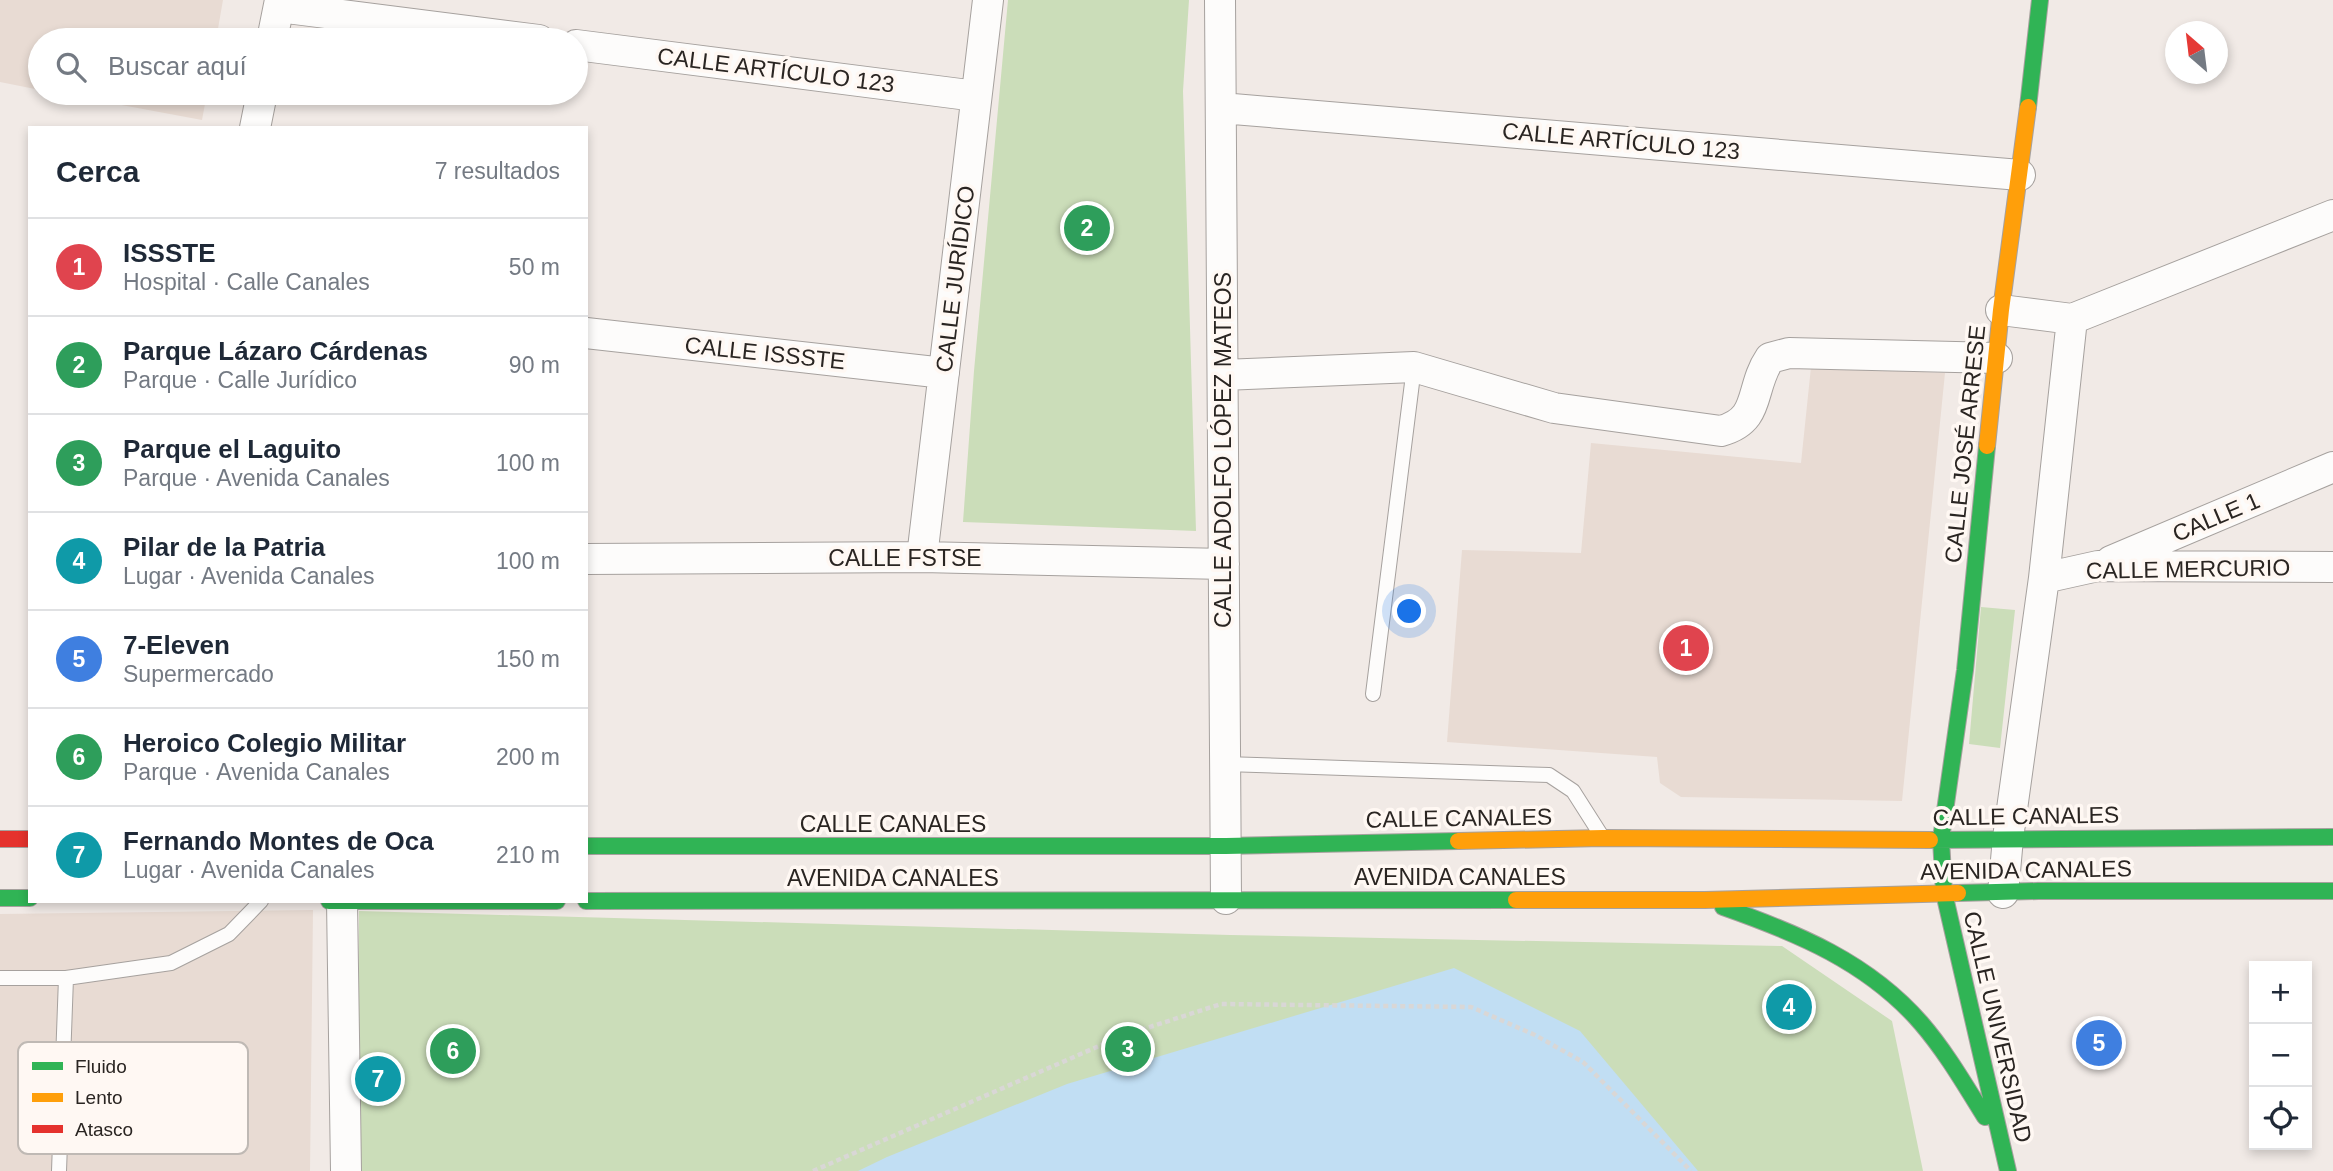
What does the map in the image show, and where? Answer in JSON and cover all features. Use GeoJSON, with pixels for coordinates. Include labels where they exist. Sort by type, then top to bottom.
{"type":"FeatureCollection","features":[{"type":"Feature","properties":{"kind":"main road","name":"CALLE JOSÉ ARRESE"},"geometry":{"type":"LineString","coordinates":[[1944,893],[1941,839],[1965,670],[2001,310],[2040,0]]}},
{"type":"Feature","properties":{"kind":"main road","name":"CALLE CANALES"},"geometry":{"type":"LineString","coordinates":[[588,846],[1226,846],[1603,838],[1881,841],[2333,837]]}},
{"type":"Feature","properties":{"kind":"main road"},"geometry":{"type":"LineString","coordinates":[[0,839],[28,839]]}},
{"type":"Feature","properties":{"kind":"main road","name":"AVENIDA CANALES"},"geometry":{"type":"LineString","coordinates":[[588,901],[1705,900],[1944,893],[2332,894]]}},
{"type":"Feature","properties":{"kind":"main road","name":"CALLE UNIVERSIDAD"},"geometry":{"type":"LineString","coordinates":[[1944,893],[2008,1171]]}},
{"type":"Feature","properties":{"kind":"main road"},"geometry":{"type":"LineString","coordinates":[[0,898],[28,898]]}},
{"type":"Feature","properties":{"kind":"main road"},"geometry":{"type":"LineString","coordinates":[[1705,900],[1798,935],[1862,971],[1888,991],[1920,1021],[1936,1042],[1960,1075],[2002,1147]]}},
{"type":"Feature","properties":{"kind":"street","name":"CALLE JURÍDICO"},"geometry":{"type":"LineString","coordinates":[[922,557],[988,0]]}},
{"type":"Feature","properties":{"kind":"street","name":"CALLE ADOLFO LÓPEZ MATEOS"},"geometry":{"type":"LineString","coordinates":[[1220,0],[1226,900]]}},
{"type":"Feature","properties":{"kind":"street"},"geometry":{"type":"LineString","coordinates":[[274,28],[279,4],[453,28]]}},
{"type":"Feature","properties":{"kind":"street","name":"CALLE ARTÍCULO 123"},"geometry":{"type":"LineString","coordinates":[[588,47],[976,96]]}},
{"type":"Feature","properties":{"kind":"street"},"geometry":{"type":"LineString","coordinates":[[255,126],[260,105]]}},
{"type":"Feature","properties":{"kind":"street","name":"CALLE ARTÍCULO 123"},"geometry":{"type":"LineString","coordinates":[[1221,108],[2020,175]]}},
{"type":"Feature","properties":{"kind":"street"},"geometry":{"type":"LineString","coordinates":[[2001,310],[2072,319],[2333,215]]}},
{"type":"Feature","properties":{"kind":"street"},"geometry":{"type":"LineString","coordinates":[[2003,893],[2008,838],[2044,578],[2072,319]]}},
{"type":"Feature","properties":{"kind":"street","name":"CALLE ISSSTE"},"geometry":{"type":"LineString","coordinates":[[588,333],[944,373]]}},
{"type":"Feature","properties":{"kind":"street"},"geometry":{"type":"LineString","coordinates":[[1223,375],[1414,367],[1554,408],[1721,430],[1736,427],[1748,416],[1761,372],[1770,358],[1789,353],[1997,358]]}},
{"type":"Feature","properties":{"kind":"street","name":"CALLE 1"},"geometry":{"type":"LineString","coordinates":[[2098,566],[2333,467]]}},
{"type":"Feature","properties":{"kind":"street","name":"CALLE FSTSE"},"geometry":{"type":"LineString","coordinates":[[588,559],[922,557],[1224,564]]}},
{"type":"Feature","properties":{"kind":"street","name":"CALLE MERCURIO"},"geometry":{"type":"LineString","coordinates":[[2044,578],[2098,566],[2333,567]]}},
{"type":"Feature","properties":{"kind":"street"},"geometry":{"type":"LineString","coordinates":[[342,903],[346,1171]]}},
{"type":"Feature","properties":{"kind":"lane"},"geometry":{"type":"LineString","coordinates":[[1373,694],[1414,367]]}},
{"type":"Feature","properties":{"kind":"lane"},"geometry":{"type":"LineString","coordinates":[[1226,764],[1549,775],[1573,791],[1603,838]]}},
{"type":"Feature","properties":{"kind":"lane"},"geometry":{"type":"LineString","coordinates":[[0,978],[66,978],[171,963],[229,934],[259,903]]}},
{"type":"Feature","properties":{"kind":"lane"},"geometry":{"type":"LineString","coordinates":[[64,1042],[66,978]]}},
{"type":"Feature","properties":{"kind":"path"},"geometry":{"type":"LineString","coordinates":[[813,1171],[1122,1036],[1221,1004],[1471,1007],[1535,1035],[1583,1062],[1691,1171]]}},
{"type":"Feature","properties":{"kind":"shaded area"},"geometry":{"type":"Polygon","coordinates":[[[0,0],[223,0],[218,28],[28,28],[28,88],[0,82],[0,0]]]}},
{"type":"Feature","properties":{"kind":"shaded area"},"geometry":{"type":"Polygon","coordinates":[[[121,105],[205,105],[202,120],[121,105]]]}},
{"type":"Feature","properties":{"kind":"shaded area"},"geometry":{"type":"Polygon","coordinates":[[[1811,367],[1945,373],[1902,801],[1681,797],[1660,783],[1657,757],[1447,742],[1462,550],[1581,553],[1591,443],[1801,463],[1811,367]]]}},
{"type":"Feature","properties":{"kind":"shaded area"},"geometry":{"type":"Polygon","coordinates":[[[313,910],[310,1171],[0,1171],[0,914],[313,910]]]}},
{"type":"Feature","properties":{"kind":"green space"},"geometry":{"type":"Polygon","coordinates":[[[1008,0],[1189,0],[1183,91],[1196,531],[963,522],[1008,0]]]}},
{"type":"Feature","properties":{"kind":"green space"},"geometry":{"type":"Polygon","coordinates":[[[1981,607],[2015,610],[2000,748],[1969,744],[1981,607]]]}},
{"type":"Feature","properties":{"kind":"green space"},"geometry":{"type":"Polygon","coordinates":[[[359,911],[1230,935],[1782,946],[1892,1021],[1923,1171],[361,1171],[358,1077],[359,911]]]}},
{"type":"Feature","properties":{"kind":"water"},"geometry":{"type":"Polygon","coordinates":[[[1454,968],[1580,1031],[1698,1171],[858,1171],[1067,1084],[1454,968]]]}},
{"type":"Feature","properties":{"kind":"traffic: fast"},"geometry":{"type":"LineString","coordinates":[[2028,107],[2040,0]]}},
{"type":"Feature","properties":{"kind":"traffic: fast"},"geometry":{"type":"LineString","coordinates":[[1987,446],[1965,670],[1941,839],[1944,893],[2008,1171]]}},
{"type":"Feature","properties":{"kind":"traffic: fast"},"geometry":{"type":"LineString","coordinates":[[1930,840],[2333,837]]}},
{"type":"Feature","properties":{"kind":"traffic: fast"},"geometry":{"type":"LineString","coordinates":[[588,846],[1226,846],[1458,841]]}},
{"type":"Feature","properties":{"kind":"traffic: fast"},"geometry":{"type":"LineString","coordinates":[[1958,893],[2333,891]]}},
{"type":"Feature","properties":{"kind":"traffic: fast"},"geometry":{"type":"LineString","coordinates":[[0,898],[28,898]]}},
{"type":"Feature","properties":{"kind":"traffic: fast"},"geometry":{"type":"LineString","coordinates":[[588,901],[1516,900]]}},
{"type":"Feature","properties":{"kind":"traffic: fast"},"geometry":{"type":"LineString","coordinates":[[1723,907],[1804,939],[1855,966],[1878,983],[1930,1034],[1985,1117]]}},
{"type":"Feature","properties":{"kind":"traffic: slow"},"geometry":{"type":"LineString","coordinates":[[1987,446],[2001,310],[2028,107]]}},
{"type":"Feature","properties":{"kind":"traffic: slow"},"geometry":{"type":"LineString","coordinates":[[1458,841],[1603,838],[1930,840]]}},
{"type":"Feature","properties":{"kind":"traffic: slow"},"geometry":{"type":"LineString","coordinates":[[1516,900],[1705,900],[1958,893]]}},
{"type":"Feature","properties":{"kind":"traffic: jam"},"geometry":{"type":"LineString","coordinates":[[0,839],[28,839]]}},
{"type":"Feature","properties":{"kind":"place","name":"Parque Lázaro Cárdenas"},"geometry":{"type":"Point","coordinates":[1087,228]}},
{"type":"Feature","properties":{"kind":"place","name":"ISSSTE"},"geometry":{"type":"Point","coordinates":[1686,648]}},
{"type":"Feature","properties":{"kind":"place","name":"Pilar de la Patria"},"geometry":{"type":"Point","coordinates":[1789,1007]}},
{"type":"Feature","properties":{"kind":"place","name":"7-Eleven"},"geometry":{"type":"Point","coordinates":[2099,1043]}},
{"type":"Feature","properties":{"kind":"place","name":"Parque el Laguito"},"geometry":{"type":"Point","coordinates":[1128,1049]}},
{"type":"Feature","properties":{"kind":"place","name":"Heroico Colegio Militar"},"geometry":{"type":"Point","coordinates":[453,1051]}},
{"type":"Feature","properties":{"kind":"place","name":"Fernando Montes de Oca"},"geometry":{"type":"Point","coordinates":[378,1079]}}]}
